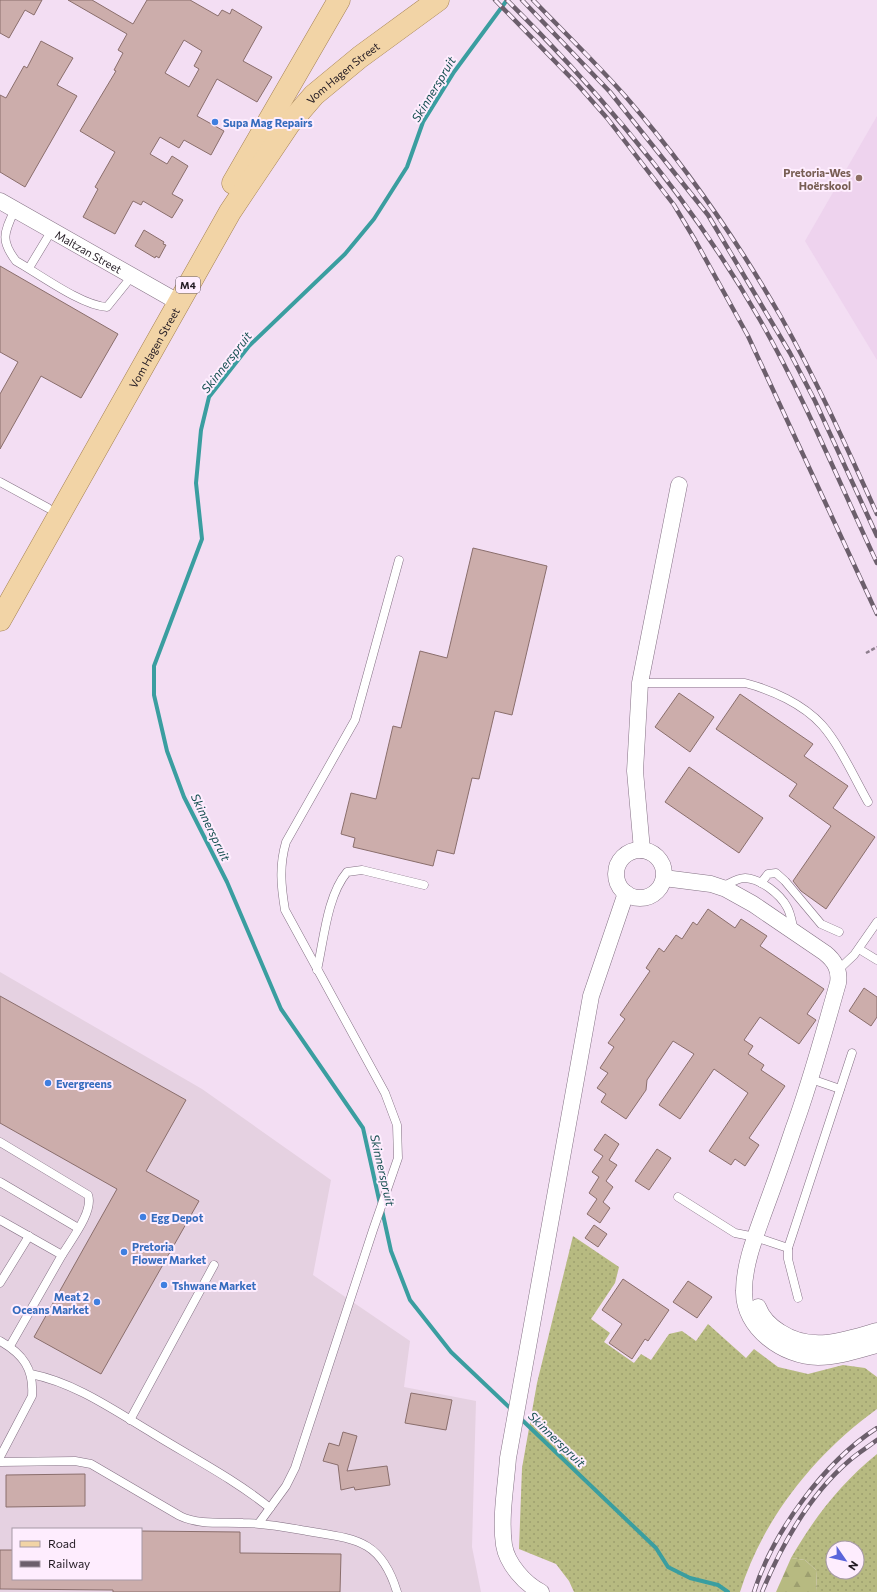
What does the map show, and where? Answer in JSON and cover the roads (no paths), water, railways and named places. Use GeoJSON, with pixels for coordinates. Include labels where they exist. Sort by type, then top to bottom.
{"type":"FeatureCollection","features":[{"type":"Feature","properties":{"kind":"main road","name":"Vom Hagen Street"},"geometry":{"type":"LineString","coordinates":[[0,620],[173,299],[338,0]]}},
{"type":"Feature","properties":{"kind":"main road","name":"Vom Hagen Street"},"geometry":{"type":"LineString","coordinates":[[0,592],[48,508],[173,299],[289,124],[314,95],[360,57],[438,0]]}},
{"type":"Feature","properties":{"kind":"street","name":"Maltzan Street"},"geometry":{"type":"LineString","coordinates":[[0,201],[173,299]]}},
{"type":"Feature","properties":{"kind":"street"},"geometry":{"type":"LineString","coordinates":[[642,850],[635,771],[640,683],[679,485]]}},
{"type":"Feature","properties":{"kind":"street"},"geometry":{"type":"LineString","coordinates":[[642,850],[654,854],[662,864],[664,878],[659,889],[649,896],[637,897],[626,893],[618,884],[616,872],[620,860],[630,852],[642,850]]}},
{"type":"Feature","properties":{"kind":"street"},"geometry":{"type":"LineString","coordinates":[[664,878],[721,887],[753,904],[825,953],[832,959],[838,970],[838,983],[811,1079],[755,1237],[746,1272],[744,1292],[751,1317],[763,1334],[782,1347],[799,1354],[817,1357],[844,1354],[877,1346]]}},
{"type":"Feature","properties":{"kind":"street"},"geometry":{"type":"LineString","coordinates":[[541,1592],[532,1588],[517,1571],[504,1545],[504,1510],[508,1458],[591,996],[626,893]]}},
{"type":"Feature","properties":{"kind":"street"},"geometry":{"type":"LineString","coordinates":[[746,1272],[751,1292],[760,1313],[768,1323],[787,1337],[802,1343],[818,1345],[832,1343],[877,1331]]}},
{"type":"Feature","properties":{"kind":"lane"},"geometry":{"type":"LineString","coordinates":[[14,209],[3,235],[2,243],[8,253],[29,268],[81,299],[97,307],[107,307],[132,276]]}},
{"type":"Feature","properties":{"kind":"lane"},"geometry":{"type":"LineString","coordinates":[[29,268],[52,230]]}},
{"type":"Feature","properties":{"kind":"lane"},"geometry":{"type":"LineString","coordinates":[[0,482],[48,508]]}},
{"type":"Feature","properties":{"kind":"lane"},"geometry":{"type":"LineString","coordinates":[[259,1523],[286,1486],[295,1468],[398,1158],[397,1125],[385,1093],[285,910],[280,880],[281,858],[286,842],[355,720],[399,560]]}},
{"type":"Feature","properties":{"kind":"lane"},"geometry":{"type":"LineString","coordinates":[[640,683],[745,684],[761,688],[803,709],[823,726],[868,802]]}},
{"type":"Feature","properties":{"kind":"lane"},"geometry":{"type":"LineString","coordinates":[[318,970],[332,900],[339,882],[347,872],[362,870],[424,885]]}},
{"type":"Feature","properties":{"kind":"lane"},"geometry":{"type":"LineString","coordinates":[[761,883],[768,874],[776,874],[785,881],[821,924],[839,932]]}},
{"type":"Feature","properties":{"kind":"lane"},"geometry":{"type":"LineString","coordinates":[[721,887],[738,879],[745,878],[761,883],[781,898],[788,908],[794,932]]}},
{"type":"Feature","properties":{"kind":"lane"},"geometry":{"type":"LineString","coordinates":[[838,970],[858,949],[877,922]]}},
{"type":"Feature","properties":{"kind":"lane"},"geometry":{"type":"LineString","coordinates":[[858,949],[877,960]]}},
{"type":"Feature","properties":{"kind":"lane"},"geometry":{"type":"LineString","coordinates":[[798,1298],[788,1259],[788,1248],[852,1053]]}},
{"type":"Feature","properties":{"kind":"lane"},"geometry":{"type":"LineString","coordinates":[[811,1079],[840,1089]]}},
{"type":"Feature","properties":{"kind":"lane"},"geometry":{"type":"LineString","coordinates":[[1,1144],[88,1195],[90,1201],[88,1211],[10,1346]]}},
{"type":"Feature","properties":{"kind":"lane"},"geometry":{"type":"LineString","coordinates":[[0,1182],[78,1228]]}},
{"type":"Feature","properties":{"kind":"lane"},"geometry":{"type":"LineString","coordinates":[[678,1197],[735,1233],[755,1237],[788,1248]]}},
{"type":"Feature","properties":{"kind":"lane"},"geometry":{"type":"LineString","coordinates":[[0,1220],[62,1255]]}},
{"type":"Feature","properties":{"kind":"lane"},"geometry":{"type":"LineString","coordinates":[[0,1283],[29,1236]]}},
{"type":"Feature","properties":{"kind":"lane"},"geometry":{"type":"LineString","coordinates":[[130,1420],[214,1265]]}},
{"type":"Feature","properties":{"kind":"lane"},"geometry":{"type":"LineString","coordinates":[[0,1341],[18,1352],[31,1374],[32,1396],[1,1454]]}},
{"type":"Feature","properties":{"kind":"lane"},"geometry":{"type":"LineString","coordinates":[[31,1374],[66,1384],[228,1478],[270,1508]]}},
{"type":"Feature","properties":{"kind":"lane"},"geometry":{"type":"LineString","coordinates":[[0,1462],[75,1461],[90,1464],[187,1520],[259,1523],[354,1539],[365,1544],[388,1566],[397,1592]]}},
{"type":"Feature","properties":{"kind":"waterway","name":"Skinnerspruit"},"geometry":{"type":"LineString","coordinates":[[380,1204],[363,1128],[281,1009],[227,882],[184,797],[167,751],[154,695],[154,666],[202,539],[196,483],[201,430],[209,397],[249,346],[345,254],[374,219],[407,167],[423,122],[454,72],[507,0]]}},
{"type":"Feature","properties":{"kind":"waterway","name":"Skinnerspruit"},"geometry":{"type":"LineString","coordinates":[[382,1210],[391,1251],[410,1300],[451,1352],[512,1410]]}},
{"type":"Feature","properties":{"kind":"waterway","name":"Skinnerspruit"},"geometry":{"type":"LineString","coordinates":[[520,1418],[656,1548],[668,1567],[690,1578],[718,1585],[728,1592]]}},
{"type":"Feature","properties":{"kind":"railway"},"geometry":{"type":"LineString","coordinates":[[495,0],[577,84],[607,118],[674,205],[748,336],[877,614]]}},
{"type":"Feature","properties":{"kind":"railway"},"geometry":{"type":"LineString","coordinates":[[507,0],[543,36],[612,112],[676,192],[734,276],[760,320],[792,380],[877,563]]}},
{"type":"Feature","properties":{"kind":"railway"},"geometry":{"type":"LineString","coordinates":[[522,0],[610,92],[708,215],[790,353],[815,401],[877,536]]}},
{"type":"Feature","properties":{"kind":"railway"},"geometry":{"type":"LineString","coordinates":[[533,0],[592,60],[647,122],[689,176],[747,260],[781,317],[807,366],[877,514]]}},
{"type":"Feature","properties":{"kind":"railway"},"geometry":{"type":"LineString","coordinates":[[754,1592],[774,1546],[787,1523],[803,1500],[838,1460],[857,1442],[877,1428]]}},
{"type":"Feature","properties":{"kind":"railway"},"geometry":{"type":"LineString","coordinates":[[762,1592],[788,1538],[798,1521],[822,1488],[853,1457],[877,1440]]}},
{"type":"Feature","properties":{"kind":"place","name":"Supa Mag Repairs"},"geometry":{"type":"Point","coordinates":[215,122]}},
{"type":"Feature","properties":{"kind":"place","name":"Pretoria-Wes Hoërskool"},"geometry":{"type":"Point","coordinates":[859,178]}},
{"type":"Feature","properties":{"kind":"place","name":"Evergreens"},"geometry":{"type":"Point","coordinates":[48,1083]}},
{"type":"Feature","properties":{"kind":"place","name":"Egg Depot"},"geometry":{"type":"Point","coordinates":[143,1217]}},
{"type":"Feature","properties":{"kind":"place","name":"Pretoria Flower Market"},"geometry":{"type":"Point","coordinates":[124,1252]}},
{"type":"Feature","properties":{"kind":"place","name":"Tshwane Market"},"geometry":{"type":"Point","coordinates":[164,1285]}},
{"type":"Feature","properties":{"kind":"place","name":"Meat 2 Oceans Market"},"geometry":{"type":"Point","coordinates":[97,1302]}}]}
